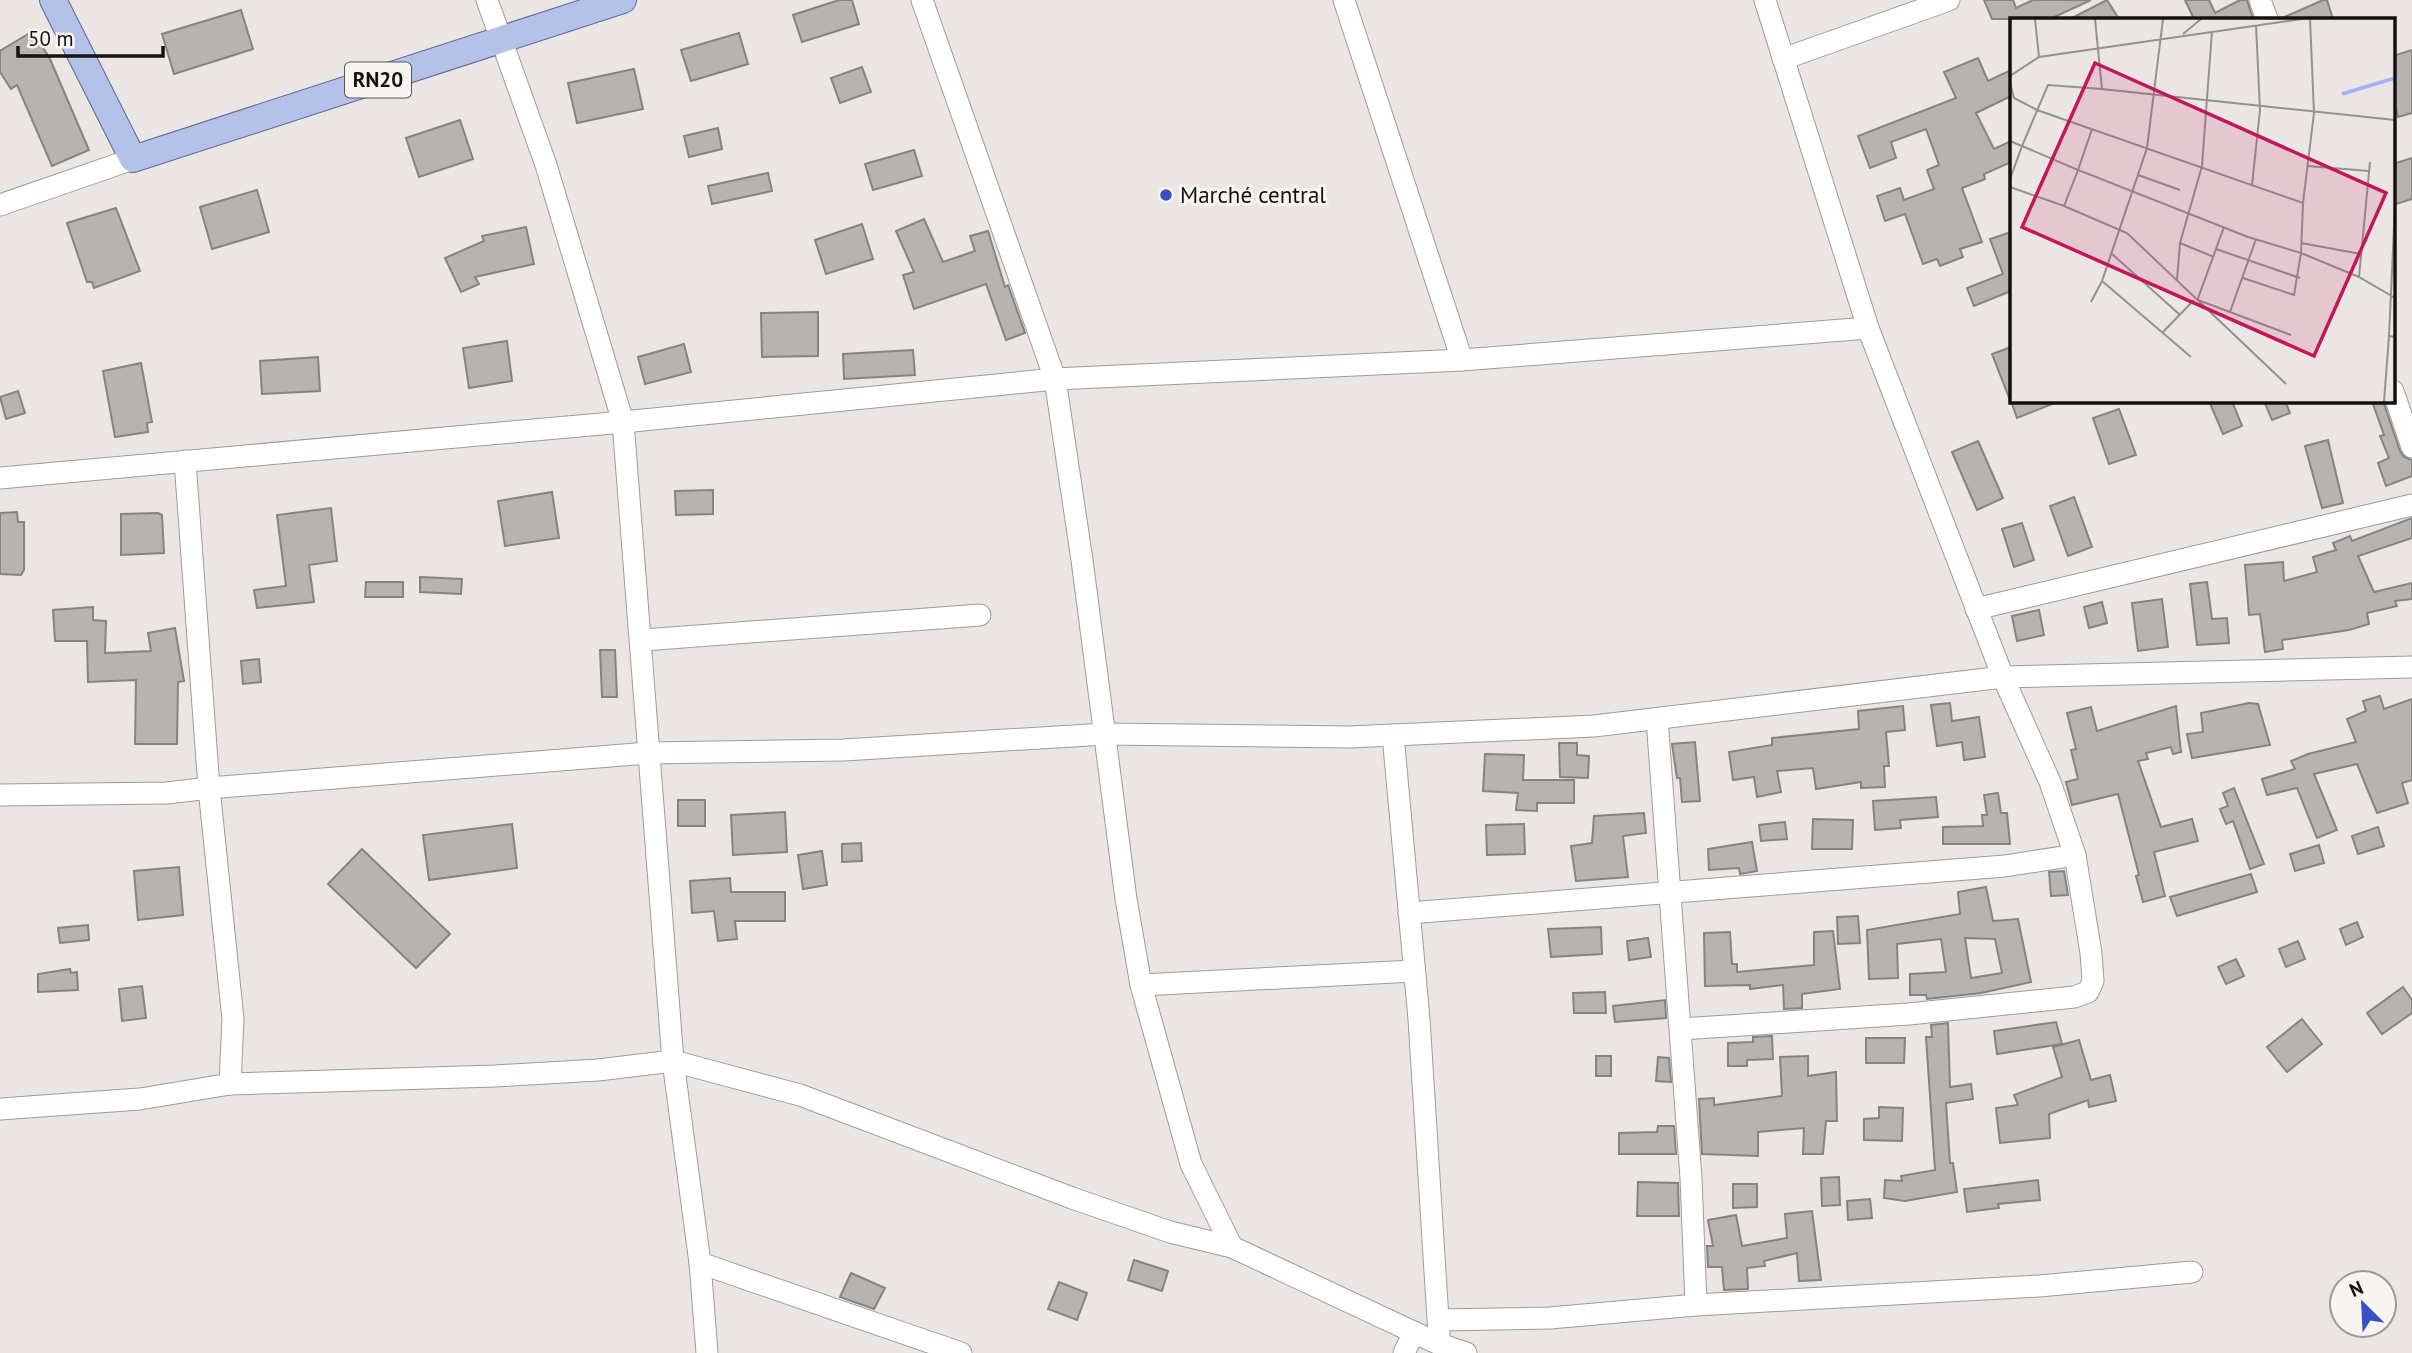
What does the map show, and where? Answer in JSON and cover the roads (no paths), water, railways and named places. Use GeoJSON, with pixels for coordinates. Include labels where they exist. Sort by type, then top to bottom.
{"type":"FeatureCollection","features":[{"type":"Feature","properties":{"kind":"main road"},"geometry":{"type":"LineString","coordinates":[[53,0],[133,159]]}},
{"type":"Feature","properties":{"kind":"main road","name":"RN20"},"geometry":{"type":"LineString","coordinates":[[133,159],[623,0]]}},
{"type":"Feature","properties":{"kind":"street"},"geometry":{"type":"LineString","coordinates":[[487,0],[546,165],[623,422],[643,640],[648,753],[673,1061],[700,1263],[707,1353]]}},
{"type":"Feature","properties":{"kind":"street"},"geometry":{"type":"LineString","coordinates":[[922,0],[1055,379],[1141,985],[1191,1164],[1232,1247]]}},
{"type":"Feature","properties":{"kind":"street"},"geometry":{"type":"LineString","coordinates":[[1344,0],[1462,360]]}},
{"type":"Feature","properties":{"kind":"street"},"geometry":{"type":"LineString","coordinates":[[1681,1029],[1909,1014],[2074,997],[2088,992],[2093,981],[2075,855],[2050,782],[2003,677],[1868,328],[1765,0]]}},
{"type":"Feature","properties":{"kind":"street"},"geometry":{"type":"LineString","coordinates":[[1783,58],[1949,0]]}},
{"type":"Feature","properties":{"kind":"street"},"geometry":{"type":"LineString","coordinates":[[2260,0],[2267,18]]}},
{"type":"Feature","properties":{"kind":"street"},"geometry":{"type":"LineString","coordinates":[[0,205],[133,159]]}},
{"type":"Feature","properties":{"kind":"street"},"geometry":{"type":"LineString","coordinates":[[0,478],[623,422],[1055,379],[1462,360],[1868,328]]}},
{"type":"Feature","properties":{"kind":"street"},"geometry":{"type":"LineString","coordinates":[[2394,394],[2412,447]]}},
{"type":"Feature","properties":{"kind":"street"},"geometry":{"type":"LineString","coordinates":[[186,461],[209,788],[233,1019],[230,1084]]}},
{"type":"Feature","properties":{"kind":"street"},"geometry":{"type":"LineString","coordinates":[[1976,609],[2412,505]]}},
{"type":"Feature","properties":{"kind":"street"},"geometry":{"type":"LineString","coordinates":[[643,640],[980,615]]}},
{"type":"Feature","properties":{"kind":"street"},"geometry":{"type":"LineString","coordinates":[[0,795],[167,793],[648,753],[844,750],[1105,734],[1393,735],[1594,726],[2003,677],[2412,667]]}},
{"type":"Feature","properties":{"kind":"street"},"geometry":{"type":"LineString","coordinates":[[1657,719],[1681,1029],[1696,1305]]}},
{"type":"Feature","properties":{"kind":"street"},"geometry":{"type":"LineString","coordinates":[[1393,735],[1415,971],[1438,1344]]}},
{"type":"Feature","properties":{"kind":"street"},"geometry":{"type":"LineString","coordinates":[[1409,913],[1672,895],[2006,866],[2075,855]]}},
{"type":"Feature","properties":{"kind":"street"},"geometry":{"type":"LineString","coordinates":[[1141,985],[1415,971]]}},
{"type":"Feature","properties":{"kind":"street"},"geometry":{"type":"LineString","coordinates":[[0,1109],[140,1098],[230,1084],[495,1076],[598,1070],[673,1061],[800,1095],[1072,1198],[1170,1232],[1232,1247],[1438,1344],[1466,1353]]}},
{"type":"Feature","properties":{"kind":"street"},"geometry":{"type":"LineString","coordinates":[[700,1263],[961,1353]]}},
{"type":"Feature","properties":{"kind":"street"},"geometry":{"type":"LineString","coordinates":[[1438,1320],[1550,1318],[1696,1305],[1985,1289],[2192,1272]]}},
{"type":"Feature","properties":{"kind":"street"},"geometry":{"type":"LineString","coordinates":[[1404,1353],[1414,1332]]}},
{"type":"Feature","properties":{"kind":"place","name":"Marché central"},"geometry":{"type":"Point","coordinates":[1166,195]}}]}
